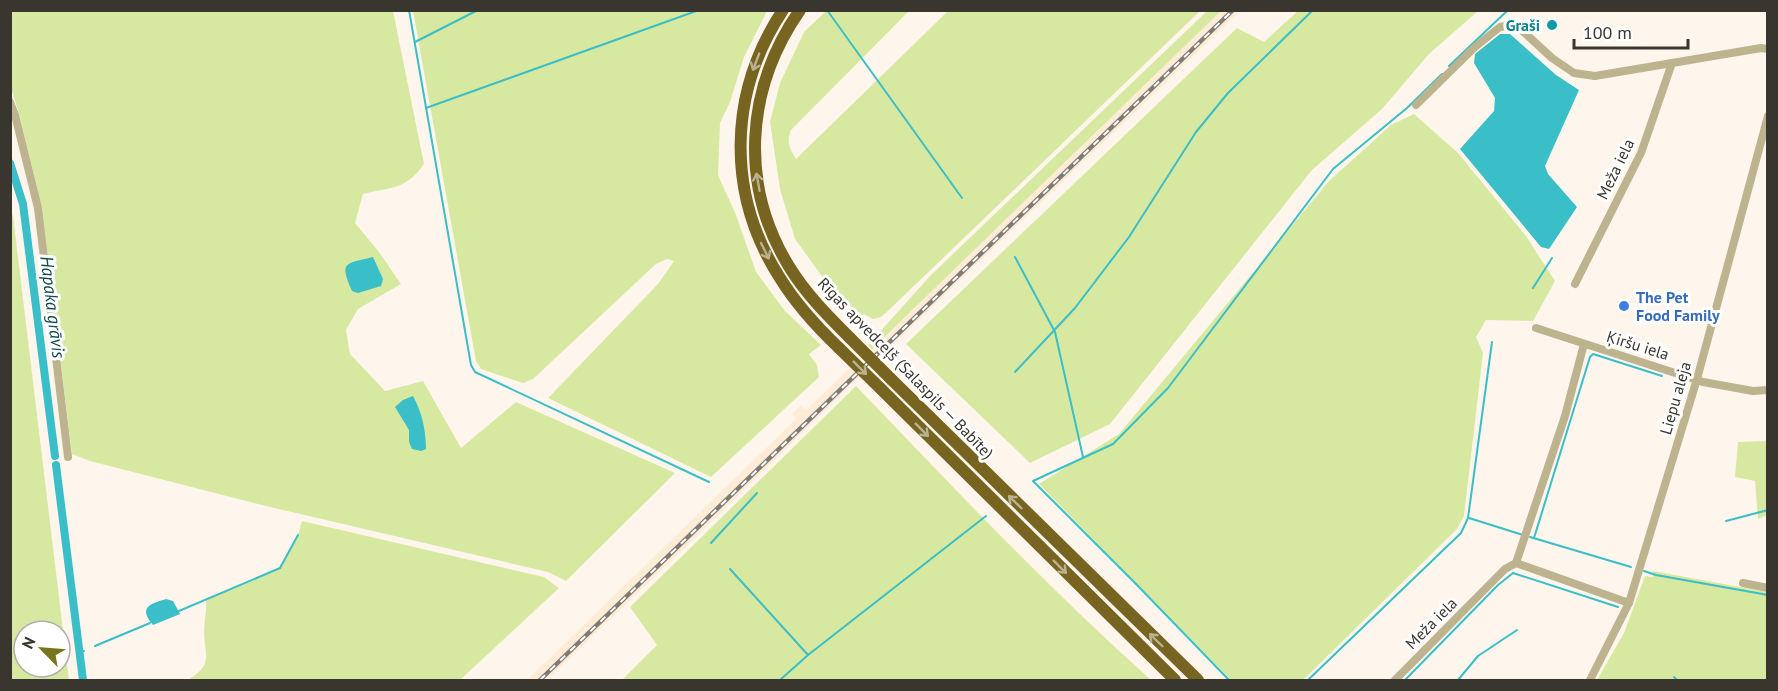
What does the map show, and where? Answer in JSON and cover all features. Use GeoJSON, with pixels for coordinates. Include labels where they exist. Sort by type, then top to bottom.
{"type":"FeatureCollection","features":[{"type":"Feature","properties":{"kind":"highway","name":"Rīgas apvedceļš (Salaspils — Babīte)"},"geometry":{"type":"LineString","coordinates":[[783,10],[758,56],[744,100],[740,146],[745,189],[756,232],[774,268],[797,303],[839,348],[1175,681]]}},
{"type":"Feature","properties":{"kind":"highway","name":"Rīgas apvedceļš (Salaspils — Babīte)"},"geometry":{"type":"LineString","coordinates":[[800,10],[778,46],[763,84],[755,124],[756,171],[767,218],[784,258],[808,293],[850,338],[1198,681]]}},
{"type":"Feature","properties":{"kind":"street"},"geometry":{"type":"LineString","coordinates":[[1416,105],[1475,47],[1500,27],[1507,25],[1515,24],[1552,58],[1574,73],[1595,76],[1718,53],[1767,49]]}},
{"type":"Feature","properties":{"kind":"street","name":"Meža iela"},"geometry":{"type":"LineString","coordinates":[[1575,284],[1641,153],[1672,63]]}},
{"type":"Feature","properties":{"kind":"street"},"geometry":{"type":"LineString","coordinates":[[10,102],[38,208],[68,457]]}},
{"type":"Feature","properties":{"kind":"street","name":"Liepu aleja"},"geometry":{"type":"LineString","coordinates":[[1590,681],[1629,603],[1697,379],[1767,116]]}},
{"type":"Feature","properties":{"kind":"street","name":"Ķiršu iela"},"geometry":{"type":"LineString","coordinates":[[1536,328],[1697,379],[1753,391],[1767,390]]}},
{"type":"Feature","properties":{"kind":"street"},"geometry":{"type":"LineString","coordinates":[[1584,344],[1565,416],[1516,563],[1629,603]]}},
{"type":"Feature","properties":{"kind":"street","name":"Meža iela"},"geometry":{"type":"LineString","coordinates":[[1395,681],[1505,569],[1516,563]]}},
{"type":"Feature","properties":{"kind":"street"},"geometry":{"type":"LineString","coordinates":[[1743,584],[1767,588]]}},
{"type":"Feature","properties":{"kind":"shaded area"},"geometry":{"type":"Polygon","coordinates":[[[1221,11],[1240,11],[879,357],[871,349],[1221,11]]]}},
{"type":"Feature","properties":{"kind":"shaded area"},"geometry":{"type":"Polygon","coordinates":[[[850,368],[859,377],[694,539],[547,680],[527,680],[796,419],[792,414],[801,405],[806,410],[850,368]]]}},
{"type":"Feature","properties":{"kind":"green space"},"geometry":{"type":"Polygon","coordinates":[[[11,11],[393,11],[424,164],[411,179],[404,183],[363,194],[355,223],[401,284],[358,309],[346,330],[350,354],[385,391],[423,381],[461,448],[516,402],[675,473],[566,581],[548,572],[266,506],[90,461],[72,454],[42,209],[11,88],[11,11]]]}},
{"type":"Feature","properties":{"kind":"green space"},"geometry":{"type":"Polygon","coordinates":[[[413,11],[767,11],[744,57],[730,102],[720,123],[718,175],[736,215],[756,272],[785,311],[821,345],[809,354],[817,365],[819,377],[711,477],[548,398],[658,284],[674,261],[667,259],[656,264],[533,379],[523,383],[481,369],[476,361],[413,11]]]}},
{"type":"Feature","properties":{"kind":"green space"},"geometry":{"type":"Polygon","coordinates":[[[826,11],[909,11],[791,130],[789,145],[796,159],[948,11],[1200,11],[890,309],[881,317],[873,319],[864,314],[860,318],[826,282],[795,239],[780,189],[770,122],[780,83],[804,32],[826,11]]]}},
{"type":"Feature","properties":{"kind":"green space"},"geometry":{"type":"Polygon","coordinates":[[[1207,11],[1221,11],[872,349],[868,345],[930,276],[1207,11]]]}},
{"type":"Feature","properties":{"kind":"green space"},"geometry":{"type":"Polygon","coordinates":[[[1298,11],[1478,11],[1429,54],[1382,109],[1312,170],[1110,424],[1030,463],[906,344],[1237,28],[1264,42],[1298,11]]]}},
{"type":"Feature","properties":{"kind":"green space"},"geometry":{"type":"Polygon","coordinates":[[[1414,114],[1458,153],[1526,236],[1555,281],[1533,321],[1486,320],[1476,337],[1483,353],[1464,516],[1457,529],[1303,680],[1231,680],[1039,484],[1119,434],[1329,181],[1391,125],[1414,114]]]}},
{"type":"Feature","properties":{"kind":"green space"},"geometry":{"type":"Polygon","coordinates":[[[10,209],[13,216],[62,619],[12,619],[12,679],[69,680],[11,680],[10,209]]]}},
{"type":"Feature","properties":{"kind":"green space"},"geometry":{"type":"Polygon","coordinates":[[[856,386],[1037,572],[1151,680],[622,680],[657,645],[630,607],[856,386]]]}},
{"type":"Feature","properties":{"kind":"green space"},"geometry":{"type":"Polygon","coordinates":[[[1767,441],[1767,515],[1758,519],[1755,481],[1735,477],[1738,442],[1767,441]]]}},
{"type":"Feature","properties":{"kind":"green space"},"geometry":{"type":"Polygon","coordinates":[[[302,521],[544,577],[559,588],[460,680],[188,680],[201,669],[206,660],[204,632],[206,599],[279,568],[298,535],[302,521]]]}},
{"type":"Feature","properties":{"kind":"green space"},"geometry":{"type":"Polygon","coordinates":[[[1653,571],[1767,592],[1767,680],[1597,680],[1624,633],[1645,576],[1653,577],[1653,571]]]}},
{"type":"Feature","properties":{"kind":"water"},"geometry":{"type":"Polygon","coordinates":[[[1500,34],[1510,34],[1556,75],[1579,90],[1545,166],[1548,174],[1577,207],[1549,249],[1541,247],[1460,149],[1494,111],[1495,98],[1474,63],[1475,54],[1500,34]]]}},
{"type":"Feature","properties":{"kind":"water"},"geometry":{"type":"Polygon","coordinates":[[[373,257],[383,279],[381,286],[358,293],[352,291],[346,274],[347,265],[373,257]]]}},
{"type":"Feature","properties":{"kind":"water"},"geometry":{"type":"Polygon","coordinates":[[[413,396],[419,408],[424,429],[426,449],[421,451],[412,449],[409,442],[409,430],[395,407],[403,400],[413,396]]]}},
{"type":"Feature","properties":{"kind":"water"},"geometry":{"type":"Polygon","coordinates":[[[166,599],[173,601],[180,614],[153,625],[146,610],[151,605],[166,599]]]}},
{"type":"Feature","properties":{"kind":"waterway"},"geometry":{"type":"LineString","coordinates":[[409,10],[471,365],[475,372],[709,482]]}},
{"type":"Feature","properties":{"kind":"waterway"},"geometry":{"type":"LineString","coordinates":[[415,42],[478,10]]}},
{"type":"Feature","properties":{"kind":"waterway"},"geometry":{"type":"LineString","coordinates":[[426,108],[699,10]]}},
{"type":"Feature","properties":{"kind":"waterway"},"geometry":{"type":"LineString","coordinates":[[827,10],[962,198]]}},
{"type":"Feature","properties":{"kind":"waterway"},"geometry":{"type":"LineString","coordinates":[[1015,372],[1075,308],[1129,237],[1196,132],[1228,93],[1313,10]]}},
{"type":"Feature","properties":{"kind":"waterway"},"geometry":{"type":"LineString","coordinates":[[1449,66],[1508,10]]}},
{"type":"Feature","properties":{"kind":"waterway"},"geometry":{"type":"LineString","coordinates":[[1229,680],[1033,481],[1113,444],[1168,388],[1333,169],[1407,108],[1442,74]]}},
{"type":"Feature","properties":{"kind":"waterway","name":"Hapaka grāvis"},"geometry":{"type":"LineString","coordinates":[[10,163],[23,204],[55,456]]}},
{"type":"Feature","properties":{"kind":"waterway"},"geometry":{"type":"LineString","coordinates":[[1015,257],[1055,332],[1083,457]]}},
{"type":"Feature","properties":{"kind":"waterway"},"geometry":{"type":"LineString","coordinates":[[1533,288],[1552,258]]}},
{"type":"Feature","properties":{"kind":"waterway"},"geometry":{"type":"LineString","coordinates":[[1308,680],[1461,533],[1468,518],[1492,342]]}},
{"type":"Feature","properties":{"kind":"waterway"},"geometry":{"type":"LineString","coordinates":[[1534,538],[1590,357],[1593,354],[1662,376]]}},
{"type":"Feature","properties":{"kind":"waterway","name":"Hapaka grāvis"},"geometry":{"type":"LineString","coordinates":[[56,465],[83,680]]}},
{"type":"Feature","properties":{"kind":"waterway"},"geometry":{"type":"LineString","coordinates":[[711,543],[757,493]]}},
{"type":"Feature","properties":{"kind":"waterway"},"geometry":{"type":"LineString","coordinates":[[1726,521],[1768,510]]}},
{"type":"Feature","properties":{"kind":"waterway"},"geometry":{"type":"LineString","coordinates":[[780,680],[808,655],[986,516]]}},
{"type":"Feature","properties":{"kind":"waterway"},"geometry":{"type":"LineString","coordinates":[[1469,518],[1523,535]]}},
{"type":"Feature","properties":{"kind":"waterway"},"geometry":{"type":"LineString","coordinates":[[179,611],[280,568],[298,535]]}},
{"type":"Feature","properties":{"kind":"waterway"},"geometry":{"type":"LineString","coordinates":[[1530,537],[1631,567]]}},
{"type":"Feature","properties":{"kind":"waterway"},"geometry":{"type":"LineString","coordinates":[[730,569],[808,655]]}},
{"type":"Feature","properties":{"kind":"waterway"},"geometry":{"type":"LineString","coordinates":[[1644,571],[1768,595]]}},
{"type":"Feature","properties":{"kind":"waterway"},"geometry":{"type":"LineString","coordinates":[[1405,680],[1498,585],[1513,573],[1618,607]]}},
{"type":"Feature","properties":{"kind":"waterway"},"geometry":{"type":"LineString","coordinates":[[95,646],[150,623]]}},
{"type":"Feature","properties":{"kind":"waterway"},"geometry":{"type":"LineString","coordinates":[[1458,680],[1478,656],[1517,630]]}},
{"type":"Feature","properties":{"kind":"waterway","name":"Hapaka grāvis"},"geometry":{"type":"LineString","coordinates":[[79,653],[84,651]]}},
{"type":"Feature","properties":{"kind":"waterway"},"geometry":{"type":"LineString","coordinates":[[1674,677],[1677,680]]}},
{"type":"Feature","properties":{"kind":"railway"},"geometry":{"type":"LineString","coordinates":[[540,680],[1233,10]]}},
{"type":"Feature","properties":{"kind":"place","name":"Graši"},"geometry":{"type":"Point","coordinates":[1552,25]}},
{"type":"Feature","properties":{"kind":"place","name":"The Pet Food Family"},"geometry":{"type":"Point","coordinates":[1624,306]}}]}
